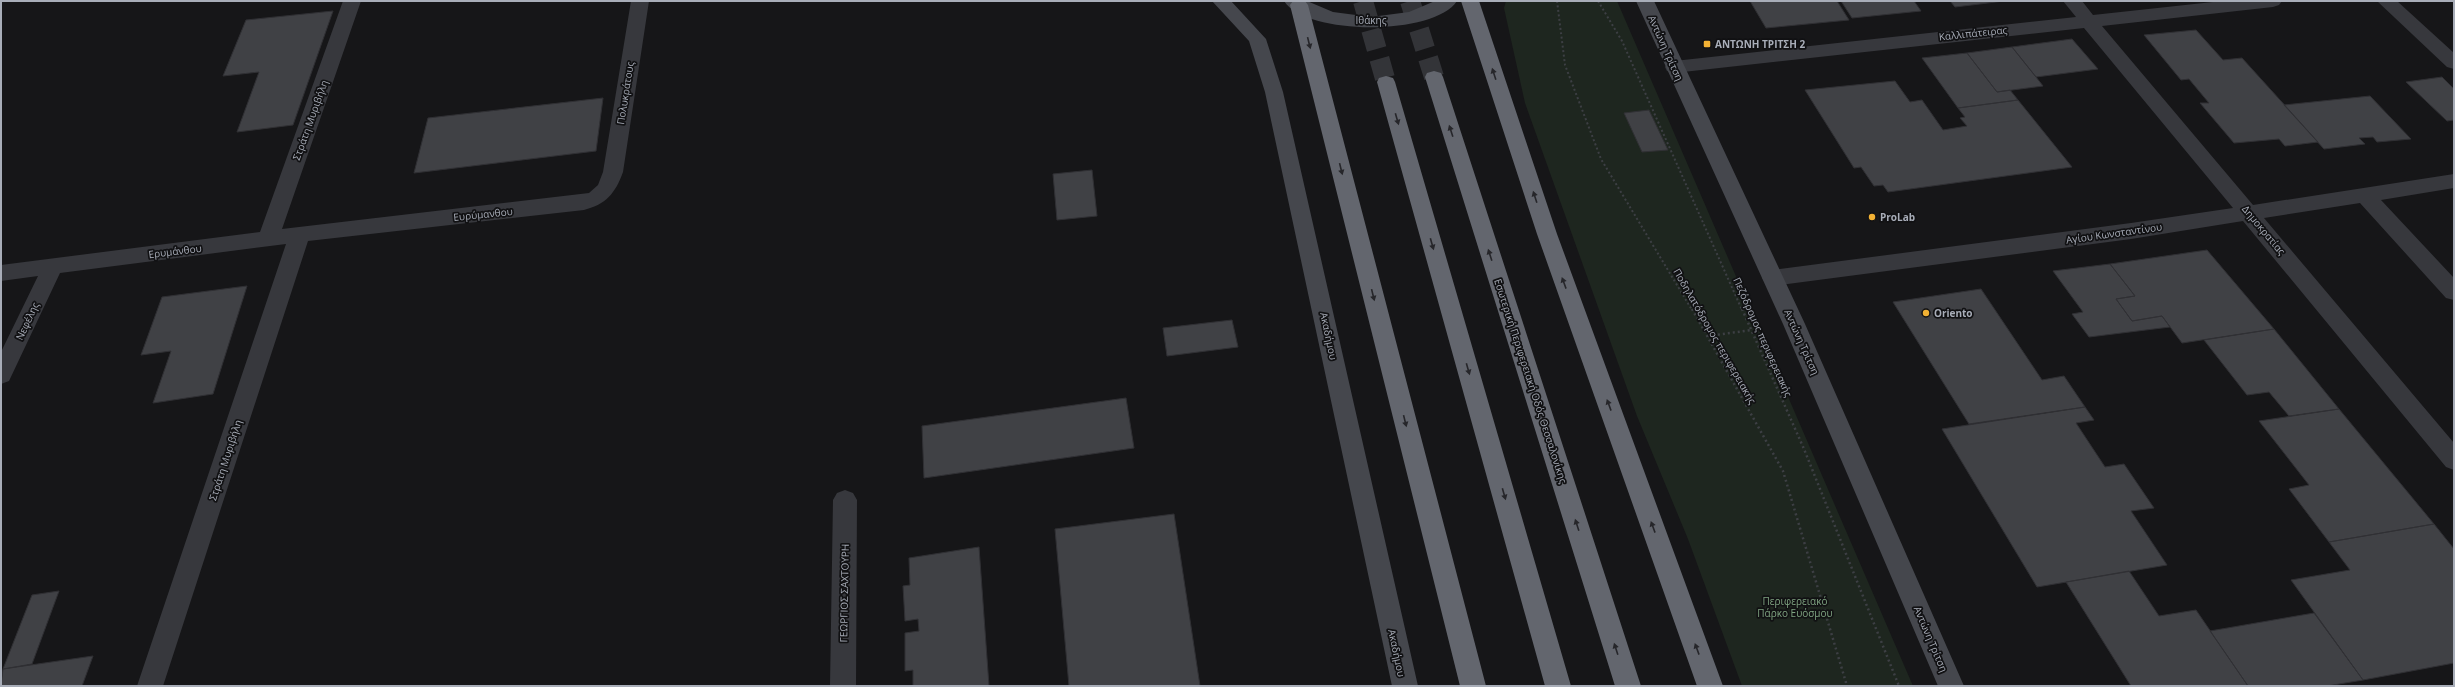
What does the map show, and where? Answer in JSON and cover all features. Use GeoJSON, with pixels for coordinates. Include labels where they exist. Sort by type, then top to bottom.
{"type":"FeatureCollection","features":[{"type":"Feature","properties":{"kind":"highway"},"geometry":{"type":"LineString","coordinates":[[1470,1],[1547,234],[1710,686]]}},
{"type":"Feature","properties":{"kind":"highway"},"geometry":{"type":"LineString","coordinates":[[1296,3],[1472,686]]}},
{"type":"Feature","properties":{"kind":"highway","name":"Εσωτερική Περιφερειακή Οδός Θεσσαλονίκης"},"geometry":{"type":"LineString","coordinates":[[1434,77],[1628,686]]}},
{"type":"Feature","properties":{"kind":"highway"},"geometry":{"type":"LineString","coordinates":[[1386,82],[1558,686]]}},
{"type":"Feature","properties":{"kind":"street","name":"Στράτη Μυριβήλη"},"geometry":{"type":"LineString","coordinates":[[268,239],[352,1]]}},
{"type":"Feature","properties":{"kind":"street","name":"Πολυκράτους"},"geometry":{"type":"LineString","coordinates":[[609,185],[613,172],[640,1]]}},
{"type":"Feature","properties":{"kind":"street","name":"Ακαδήμου"},"geometry":{"type":"LineString","coordinates":[[1221,1],[1257,39],[1274,92],[1304,222],[1405,686]]}},
{"type":"Feature","properties":{"kind":"street","name":"Ιθάκης"},"geometry":{"type":"LineString","coordinates":[[1296,3],[1343,19],[1378,21],[1415,16],[1448,1]]}},
{"type":"Feature","properties":{"kind":"street","name":"Αντώνη Τρίτση"},"geometry":{"type":"LineString","coordinates":[[1645,1],[1674,67],[1794,324],[1951,686]]}},
{"type":"Feature","properties":{"kind":"street","name":"Δημοκρατίας"},"geometry":{"type":"LineString","coordinates":[[2072,1],[2250,213],[2454,460]]}},
{"type":"Feature","properties":{"kind":"street","name":"Καλλιπάτειρας"},"geometry":{"type":"LineString","coordinates":[[1674,67],[2088,20],[2273,1]]}},
{"type":"Feature","properties":{"kind":"street"},"geometry":{"type":"LineString","coordinates":[[2386,1],[2454,63]]}},
{"type":"Feature","properties":{"kind":"street","name":"Αγίου Κωνσταντίνου"},"geometry":{"type":"LineString","coordinates":[[1773,278],[2131,231],[2454,181]]}},
{"type":"Feature","properties":{"kind":"street","name":"Ευρύμανθου"},"geometry":{"type":"LineString","coordinates":[[350,228],[584,203],[602,197],[609,185]]}},
{"type":"Feature","properties":{"kind":"street"},"geometry":{"type":"LineString","coordinates":[[2365,195],[2454,292]]}},
{"type":"Feature","properties":{"kind":"street","name":"Ερυμάνθου"},"geometry":{"type":"LineString","coordinates":[[1,273],[350,228]]}},
{"type":"Feature","properties":{"kind":"street","name":"Στράτη Μυριβήλη"},"geometry":{"type":"LineString","coordinates":[[150,686],[300,234]]}},
{"type":"Feature","properties":{"kind":"street","name":"Νεφέλης"},"geometry":{"type":"LineString","coordinates":[[1,375],[53,266]]}},
{"type":"Feature","properties":{"kind":"street","name":"ΓΕΩΡΓΙΟΣ ΣΑΧΤΟΥΡΗ"},"geometry":{"type":"LineString","coordinates":[[843,686],[845,500]]}},
{"type":"Feature","properties":{"kind":"path","name":"Ποδηλατόδρομος περιφερειακής"},"geometry":{"type":"LineString","coordinates":[[1557,1],[1565,65],[1601,159],[1708,336],[1782,471],[1847,686]]}},
{"type":"Feature","properties":{"kind":"path","name":"Πεζόδρομος περιφερειακής"},"geometry":{"type":"LineString","coordinates":[[1598,1],[1622,41],[1804,449],[1899,686]]}},
{"type":"Feature","properties":{"kind":"path"},"geometry":{"type":"LineString","coordinates":[[1708,336],[1794,324]]}},
{"type":"Feature","properties":{"kind":"green space","name":"Περιφερειακό Πάρκο Ευόσμου"},"geometry":{"type":"Polygon","coordinates":[[[1506,1],[1617,1],[1913,686],[1742,686],[1688,539],[1637,416],[1525,103],[1504,8],[1506,1]]]}},
{"type":"Feature","properties":{"kind":"building"},"geometry":{"type":"Polygon","coordinates":[[[1750,1],[1837,1],[1849,20],[1766,28],[1750,1]]]}},
{"type":"Feature","properties":{"kind":"building"},"geometry":{"type":"Polygon","coordinates":[[[1841,1],[1914,1],[1921,11],[1852,18],[1841,1]]]}},
{"type":"Feature","properties":{"kind":"building"},"geometry":{"type":"Polygon","coordinates":[[[1950,1],[2004,1],[1955,7],[1950,1]]]}},
{"type":"Feature","properties":{"kind":"building"},"geometry":{"type":"Polygon","coordinates":[[[333,11],[293,125],[237,132],[259,72],[223,76],[246,20],[333,11]]]}},
{"type":"Feature","properties":{"kind":"building"},"geometry":{"type":"Polygon","coordinates":[[[2196,30],[2223,60],[2242,58],[2318,142],[2285,146],[2279,139],[2234,143],[2200,103],[2209,103],[2189,79],[2181,80],[2144,35],[2196,30]]]}},
{"type":"Feature","properties":{"kind":"building"},"geometry":{"type":"Polygon","coordinates":[[[2072,39],[2098,69],[2036,77],[2012,47],[2072,39]]]}},
{"type":"Feature","properties":{"kind":"building"},"geometry":{"type":"Polygon","coordinates":[[[2012,47],[2043,86],[1997,92],[1967,53],[2012,47]]]}},
{"type":"Feature","properties":{"kind":"building"},"geometry":{"type":"Polygon","coordinates":[[[1967,53],[1997,92],[2010,90],[2018,100],[1958,108],[1922,58],[1967,53]]]}},
{"type":"Feature","properties":{"kind":"building"},"geometry":{"type":"Polygon","coordinates":[[[2442,77],[2454,89],[2454,120],[2447,121],[2406,82],[2442,77]]]}},
{"type":"Feature","properties":{"kind":"building"},"geometry":{"type":"Polygon","coordinates":[[[1895,81],[1910,102],[1922,100],[1943,130],[1967,126],[1960,118],[1965,117],[1958,108],[2018,100],[2072,167],[1888,192],[1883,185],[1874,186],[1861,167],[1854,168],[1805,90],[1895,81]]]}},
{"type":"Feature","properties":{"kind":"building"},"geometry":{"type":"Polygon","coordinates":[[[2370,96],[2411,139],[2377,142],[2373,137],[2359,138],[2365,144],[2324,149],[2284,105],[2370,96]]]}},
{"type":"Feature","properties":{"kind":"building"},"geometry":{"type":"Polygon","coordinates":[[[603,98],[596,151],[414,173],[428,118],[603,98]]]}},
{"type":"Feature","properties":{"kind":"building"},"geometry":{"type":"Polygon","coordinates":[[[1649,110],[1668,150],[1642,152],[1624,113],[1649,110]]]}},
{"type":"Feature","properties":{"kind":"building"},"geometry":{"type":"Polygon","coordinates":[[[1092,170],[1097,216],[1057,220],[1053,174],[1092,170]]]}},
{"type":"Feature","properties":{"kind":"building"},"geometry":{"type":"Polygon","coordinates":[[[2207,250],[2274,329],[2182,343],[2162,316],[2132,321],[2116,299],[2135,296],[2110,264],[2207,250]]]}},
{"type":"Feature","properties":{"kind":"building"},"geometry":{"type":"Polygon","coordinates":[[[2110,264],[2135,296],[2116,299],[2132,321],[2162,316],[2170,327],[2089,337],[2072,314],[2083,312],[2053,271],[2110,264]]]}},
{"type":"Feature","properties":{"kind":"building"},"geometry":{"type":"Polygon","coordinates":[[[247,286],[213,394],[153,403],[171,351],[141,355],[162,297],[247,286]]]}},
{"type":"Feature","properties":{"kind":"building"},"geometry":{"type":"Polygon","coordinates":[[[1981,289],[2042,380],[2064,376],[2085,407],[1969,424],[1893,302],[1981,289]]]}},
{"type":"Feature","properties":{"kind":"building"},"geometry":{"type":"Polygon","coordinates":[[[1232,320],[1238,347],[1167,356],[1163,328],[1232,320]]]}},
{"type":"Feature","properties":{"kind":"building"},"geometry":{"type":"Polygon","coordinates":[[[2274,329],[2339,409],[2289,416],[2269,392],[2247,395],[2204,340],[2274,329]]]}},
{"type":"Feature","properties":{"kind":"building"},"geometry":{"type":"Polygon","coordinates":[[[1126,398],[1134,448],[924,478],[922,426],[1126,398]]]}},
{"type":"Feature","properties":{"kind":"building"},"geometry":{"type":"Polygon","coordinates":[[[2085,407],[2094,420],[2076,423],[2105,467],[2124,464],[2154,508],[2131,511],[2167,565],[2037,587],[1942,429],[2085,407]]]}},
{"type":"Feature","properties":{"kind":"building"},"geometry":{"type":"Polygon","coordinates":[[[2339,409],[2434,524],[2329,542],[2289,489],[2309,485],[2259,421],[2339,409]]]}},
{"type":"Feature","properties":{"kind":"building"},"geometry":{"type":"Polygon","coordinates":[[[1174,514],[1200,686],[1069,686],[1055,529],[1174,514]]]}},
{"type":"Feature","properties":{"kind":"building"},"geometry":{"type":"Polygon","coordinates":[[[2434,524],[2454,549],[2454,663],[2363,680],[2291,580],[2350,570],[2329,542],[2434,524]]]}},
{"type":"Feature","properties":{"kind":"building"},"geometry":{"type":"Polygon","coordinates":[[[979,547],[989,686],[913,686],[913,670],[905,671],[905,633],[919,631],[918,619],[905,621],[903,586],[910,585],[909,558],[979,547]]]}},
{"type":"Feature","properties":{"kind":"building"},"geometry":{"type":"Polygon","coordinates":[[[2129,571],[2159,616],[2196,610],[2248,686],[2131,686],[2066,582],[2129,571]]]}},
{"type":"Feature","properties":{"kind":"building"},"geometry":{"type":"Polygon","coordinates":[[[59,591],[32,664],[3,669],[32,595],[59,591]]]}},
{"type":"Feature","properties":{"kind":"building"},"geometry":{"type":"Polygon","coordinates":[[[2314,613],[2363,680],[2327,686],[2248,686],[2210,631],[2314,613]]]}},
{"type":"Feature","properties":{"kind":"building"},"geometry":{"type":"Polygon","coordinates":[[[93,656],[82,686],[1,686],[3,669],[93,656]]]}},
{"type":"Feature","properties":{"kind":"tunnel"},"geometry":{"type":"LineString","coordinates":[[1363,1],[1386,82]]}},
{"type":"Feature","properties":{"kind":"tunnel"},"geometry":{"type":"LineString","coordinates":[[1410,1],[1434,77]]}},
{"type":"Feature","properties":{"kind":"place","name":"ΑΝΤΩΝΗ ΤΡΙΤΣΗ 2"},"geometry":{"type":"Point","coordinates":[1707,44]}},
{"type":"Feature","properties":{"kind":"place","name":"ProLab"},"geometry":{"type":"Point","coordinates":[1872,217]}},
{"type":"Feature","properties":{"kind":"place","name":"Oriento"},"geometry":{"type":"Point","coordinates":[1926,313]}}]}
